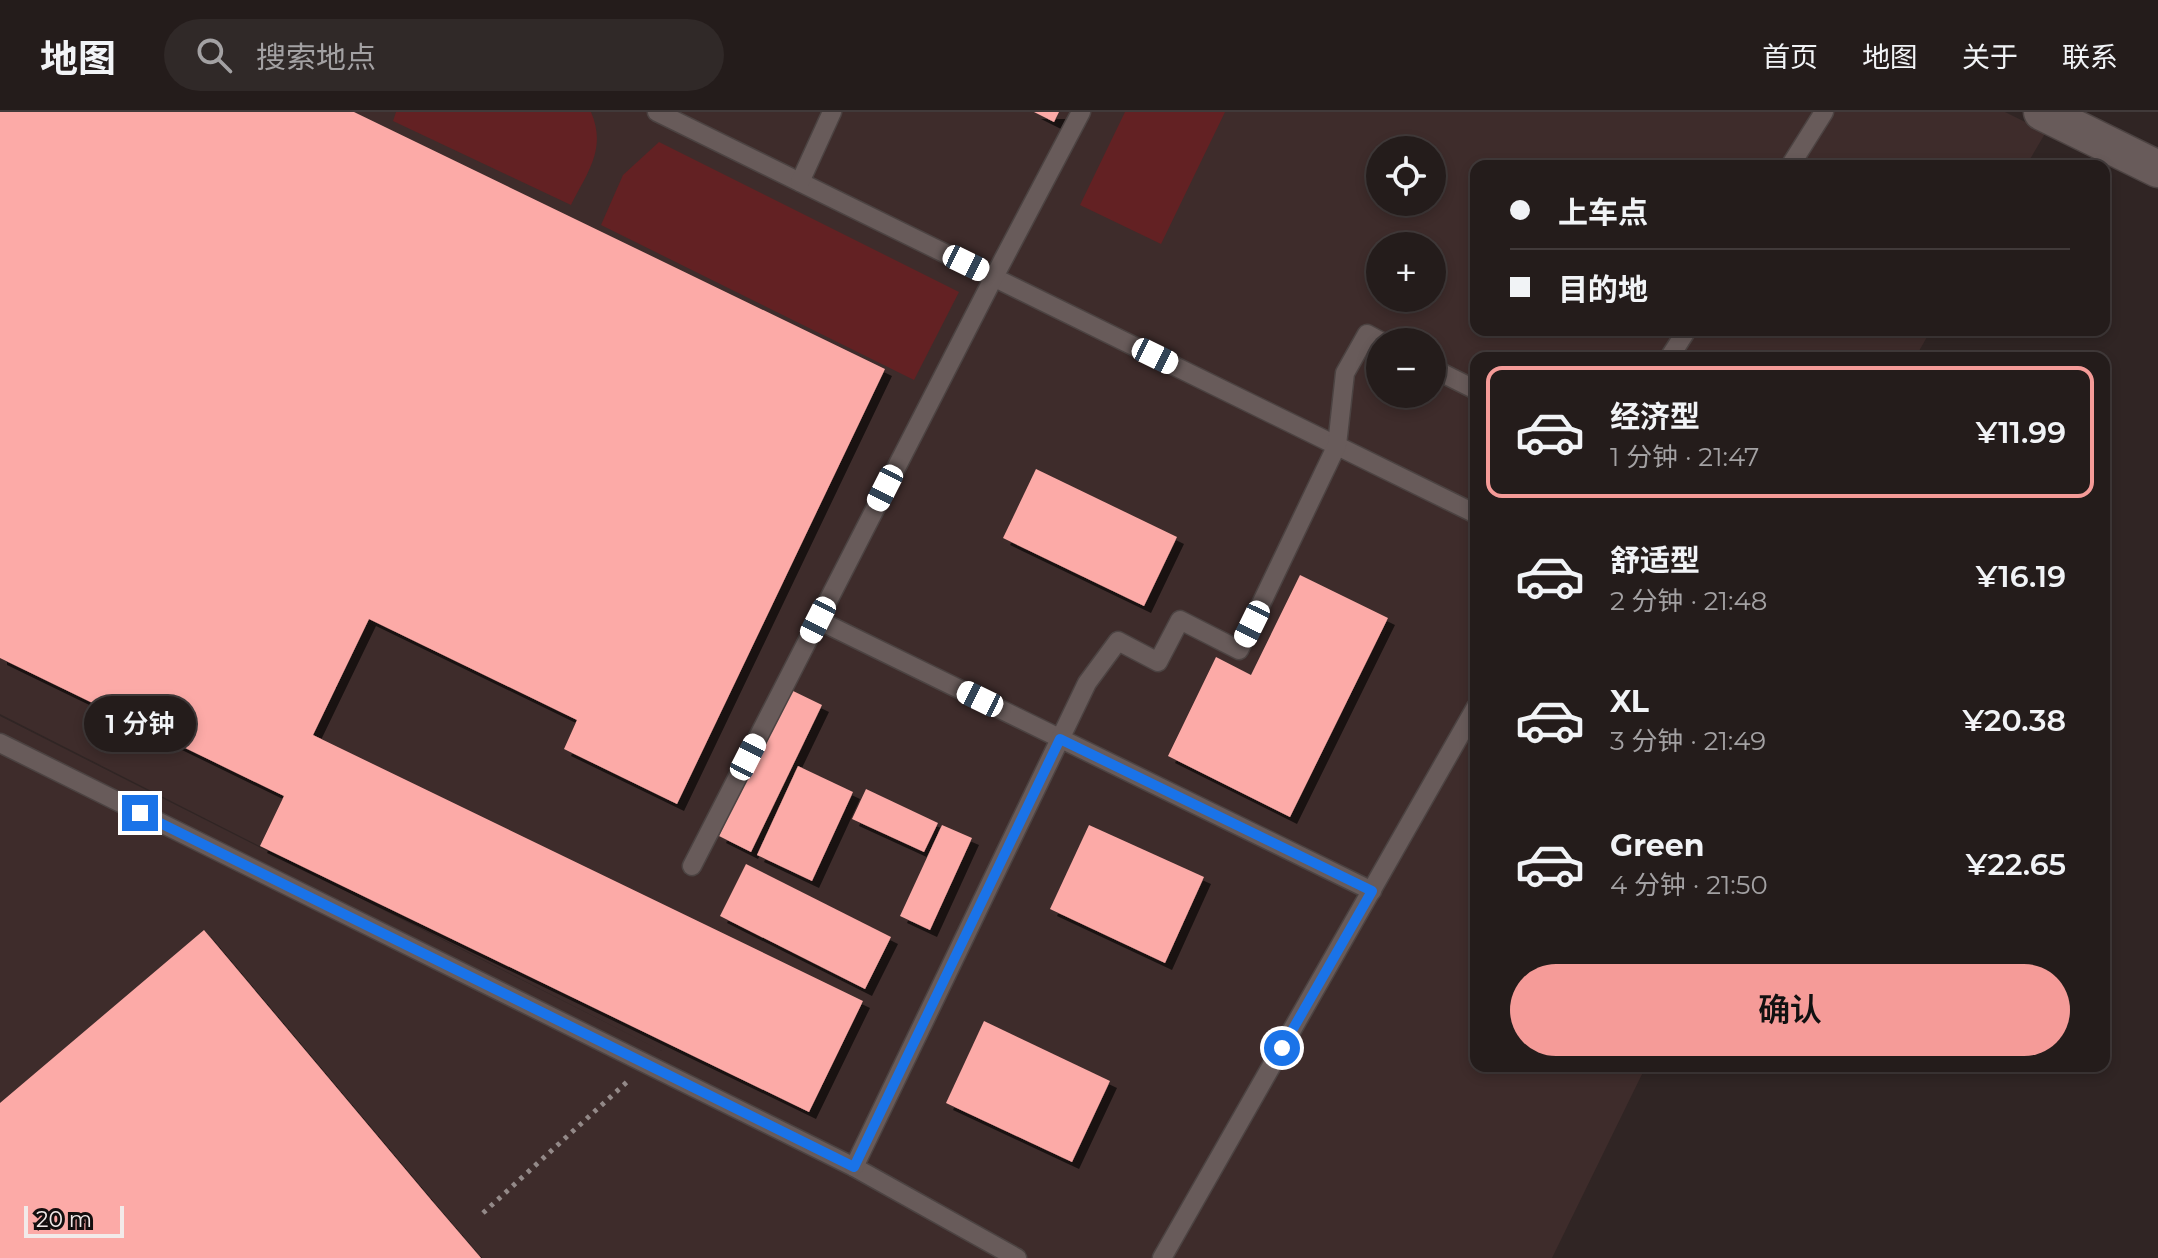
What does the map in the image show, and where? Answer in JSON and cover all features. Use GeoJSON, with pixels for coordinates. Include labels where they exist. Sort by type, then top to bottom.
{"type":"FeatureCollection","features":[{"type":"Feature","properties":{"kind":"street"},"geometry":{"type":"LineString","coordinates":[[2042,112],[2158,169]]}},
{"type":"Feature","properties":{"kind":"lane"},"geometry":{"type":"LineString","coordinates":[[657,112],[1470,511]]}},
{"type":"Feature","properties":{"kind":"lane"},"geometry":{"type":"LineString","coordinates":[[800,182],[832,112]]}},
{"type":"Feature","properties":{"kind":"lane"},"geometry":{"type":"LineString","coordinates":[[692,866],[1081,112]]}},
{"type":"Feature","properties":{"kind":"lane"},"geometry":{"type":"LineString","coordinates":[[1794,160],[1824,112]]}},
{"type":"Feature","properties":{"kind":"lane"},"geometry":{"type":"LineString","coordinates":[[854,1167],[1087,683],[1118,641],[1158,662],[1180,620],[1239,650],[1337,445],[1345,373],[1366,336]]}},
{"type":"Feature","properties":{"kind":"lane"},"geometry":{"type":"LineString","coordinates":[[1446,375],[1470,387]]}},
{"type":"Feature","properties":{"kind":"lane"},"geometry":{"type":"LineString","coordinates":[[818,620],[1372,891]]}},
{"type":"Feature","properties":{"kind":"lane"},"geometry":{"type":"LineString","coordinates":[[1162,1258],[1470,718]]}},
{"type":"Feature","properties":{"kind":"lane"},"geometry":{"type":"LineString","coordinates":[[0,743],[854,1167],[1017,1258]]}},
{"type":"Feature","properties":{"kind":"path"},"geometry":{"type":"LineString","coordinates":[[483,1213],[646,1064]]}},
{"type":"Feature","properties":{"kind":"shaded area"},"geometry":{"type":"Polygon","coordinates":[[[0,112],[2005,112],[2046,132],[2030,160],[1470,160],[1470,336],[1928,336],[1918,352],[1470,352],[1470,1072],[1643,1072],[1552,1258],[0,1258],[0,716],[662,1051],[0,714],[0,112]]]}},
{"type":"Feature","properties":{"kind":"shaded area"},"geometry":{"type":"Polygon","coordinates":[[[396,112],[591,112],[597,138],[596,149],[589,171],[571,205],[393,121],[396,112]]]}},
{"type":"Feature","properties":{"kind":"shaded area"},"geometry":{"type":"Polygon","coordinates":[[[1125,112],[1225,112],[1161,244],[1080,205],[1125,112]]]}},
{"type":"Feature","properties":{"kind":"shaded area"},"geometry":{"type":"Polygon","coordinates":[[[659,142],[959,292],[914,380],[601,225],[623,175],[659,142]]]}},
{"type":"Feature","properties":{"kind":"building"},"geometry":{"type":"Polygon","coordinates":[[[0,112],[354,112],[885,369],[677,804],[564,749],[577,720],[369,619],[313,735],[863,1001],[809,1112],[260,846],[284,796],[0,658],[0,112]]]}},
{"type":"Feature","properties":{"kind":"building"},"geometry":{"type":"Polygon","coordinates":[[[1034,112],[1059,112],[1054,122],[1034,112]]]}},
{"type":"Feature","properties":{"kind":"building"},"geometry":{"type":"Polygon","coordinates":[[[1036,469],[1177,537],[1144,606],[1003,538],[1036,469]]]}},
{"type":"Feature","properties":{"kind":"building"},"geometry":{"type":"Polygon","coordinates":[[[1300,575],[1388,618],[1290,817],[1168,756],[1216,657],[1251,675],[1300,575]]]}},
{"type":"Feature","properties":{"kind":"building"},"geometry":{"type":"Polygon","coordinates":[[[789,689],[822,705],[751,852],[719,836],[789,689]]]}},
{"type":"Feature","properties":{"kind":"building"},"geometry":{"type":"Polygon","coordinates":[[[798,766],[853,792],[812,881],[757,855],[798,766]]]}},
{"type":"Feature","properties":{"kind":"building"},"geometry":{"type":"Polygon","coordinates":[[[866,789],[938,823],[924,852],[852,819],[866,789]]]}},
{"type":"Feature","properties":{"kind":"building"},"geometry":{"type":"Polygon","coordinates":[[[942,825],[972,838],[930,930],[900,916],[942,825]]]}},
{"type":"Feature","properties":{"kind":"building"},"geometry":{"type":"Polygon","coordinates":[[[1089,825],[1204,877],[1165,963],[1050,909],[1089,825]]]}},
{"type":"Feature","properties":{"kind":"building"},"geometry":{"type":"Polygon","coordinates":[[[746,864],[891,937],[865,989],[720,916],[746,864]]]}},
{"type":"Feature","properties":{"kind":"building"},"geometry":{"type":"Polygon","coordinates":[[[204,930],[481,1258],[0,1258],[0,1103],[204,930]]]}},
{"type":"Feature","properties":{"kind":"building"},"geometry":{"type":"Polygon","coordinates":[[[984,1021],[1110,1081],[1072,1162],[946,1103],[984,1021]]]}},
{"type":"Feature","properties":{"kind":"route"},"geometry":{"type":"LineString","coordinates":[[140,813],[854,1167],[1060,739],[1372,891],[1282,1048]]}}]}
